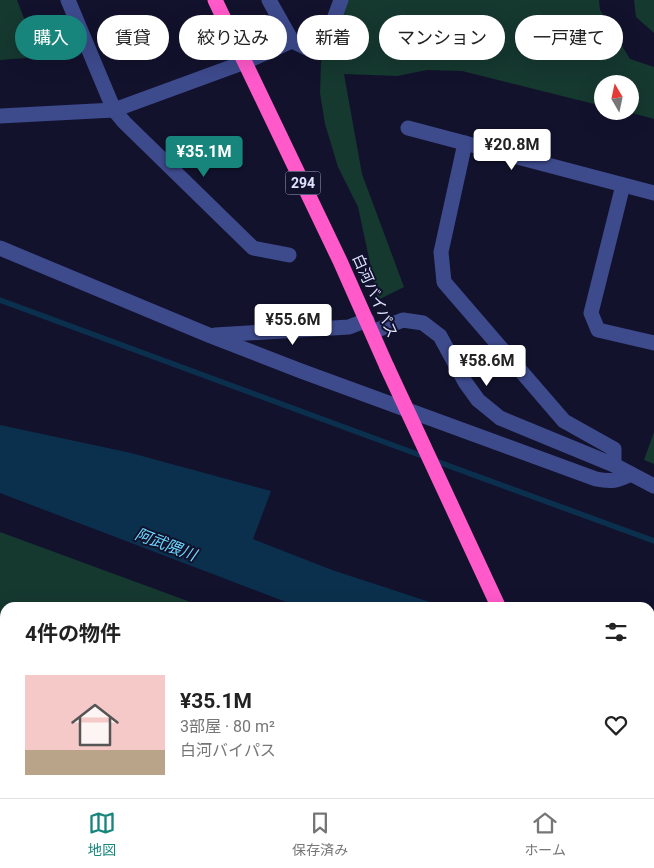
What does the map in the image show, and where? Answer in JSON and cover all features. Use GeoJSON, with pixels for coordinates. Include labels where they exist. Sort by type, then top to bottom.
{"type":"FeatureCollection","features":[{"type":"Feature","properties":{"kind":"highway","name":"白河バイパス"},"geometry":{"type":"LineString","coordinates":[[216,0],[370,326],[387,367],[496,602]]}},
{"type":"Feature","properties":{"kind":"street"},"geometry":{"type":"LineString","coordinates":[[68,0],[114,110],[124,122],[252,248],[289,255]]}},
{"type":"Feature","properties":{"kind":"street"},"geometry":{"type":"LineString","coordinates":[[269,0],[292,41],[310,50],[324,46],[340,0]]}},
{"type":"Feature","properties":{"kind":"street"},"geometry":{"type":"LineString","coordinates":[[0,116],[114,110],[245,62],[292,41]]}},
{"type":"Feature","properties":{"kind":"street"},"geometry":{"type":"LineString","coordinates":[[408,128],[654,193]]}},
{"type":"Feature","properties":{"kind":"street"},"geometry":{"type":"LineString","coordinates":[[465,144],[442,252],[444,282],[564,421],[614,449],[614,465]]}},
{"type":"Feature","properties":{"kind":"street"},"geometry":{"type":"LineString","coordinates":[[623,185],[591,313],[598,330],[654,344]]}},
{"type":"Feature","properties":{"kind":"street"},"geometry":{"type":"LineString","coordinates":[[0,248],[211,336],[596,479],[608,482],[617,481],[631,474]]}},
{"type":"Feature","properties":{"kind":"street"},"geometry":{"type":"LineString","coordinates":[[211,336],[370,326],[403,320],[424,324],[440,336],[465,382],[478,400],[500,418],[614,465],[654,486]]}},
{"type":"Feature","properties":{"kind":"green space"},"geometry":{"type":"Polygon","coordinates":[[[0,0],[17,0],[23,15],[15,15],[15,59],[0,60],[0,0]]]}},
{"type":"Feature","properties":{"kind":"green space"},"geometry":{"type":"Polygon","coordinates":[[[345,0],[599,0],[600,10],[603,15],[515,15],[515,60],[623,60],[623,48],[630,59],[654,67],[654,119],[639,115],[639,75],[594,75],[594,104],[462,71],[427,70],[397,76],[344,74],[362,174],[404,287],[378,300],[358,207],[338,167],[325,124],[320,93],[321,60],[369,60],[369,15],[338,15],[345,0]]]}},
{"type":"Feature","properties":{"kind":"green space"},"geometry":{"type":"Polygon","coordinates":[[[634,0],[654,0],[654,33],[636,17],[634,0]]]}},
{"type":"Feature","properties":{"kind":"green space"},"geometry":{"type":"Polygon","coordinates":[[[654,432],[654,464],[644,460],[654,432]]]}},
{"type":"Feature","properties":{"kind":"green space"},"geometry":{"type":"Polygon","coordinates":[[[0,532],[190,602],[0,602],[0,532]]]}},
{"type":"Feature","properties":{"kind":"water","name":"阿武隈川"},"geometry":{"type":"Polygon","coordinates":[[[0,425],[131,453],[271,491],[253,539],[332,570],[430,602],[286,602],[0,493],[0,425]]]}},
{"type":"Feature","properties":{"kind":"waterway"},"geometry":{"type":"LineString","coordinates":[[0,300],[425,457]]}},
{"type":"Feature","properties":{"kind":"waterway"},"geometry":{"type":"LineString","coordinates":[[433,460],[654,541]]}}]}
